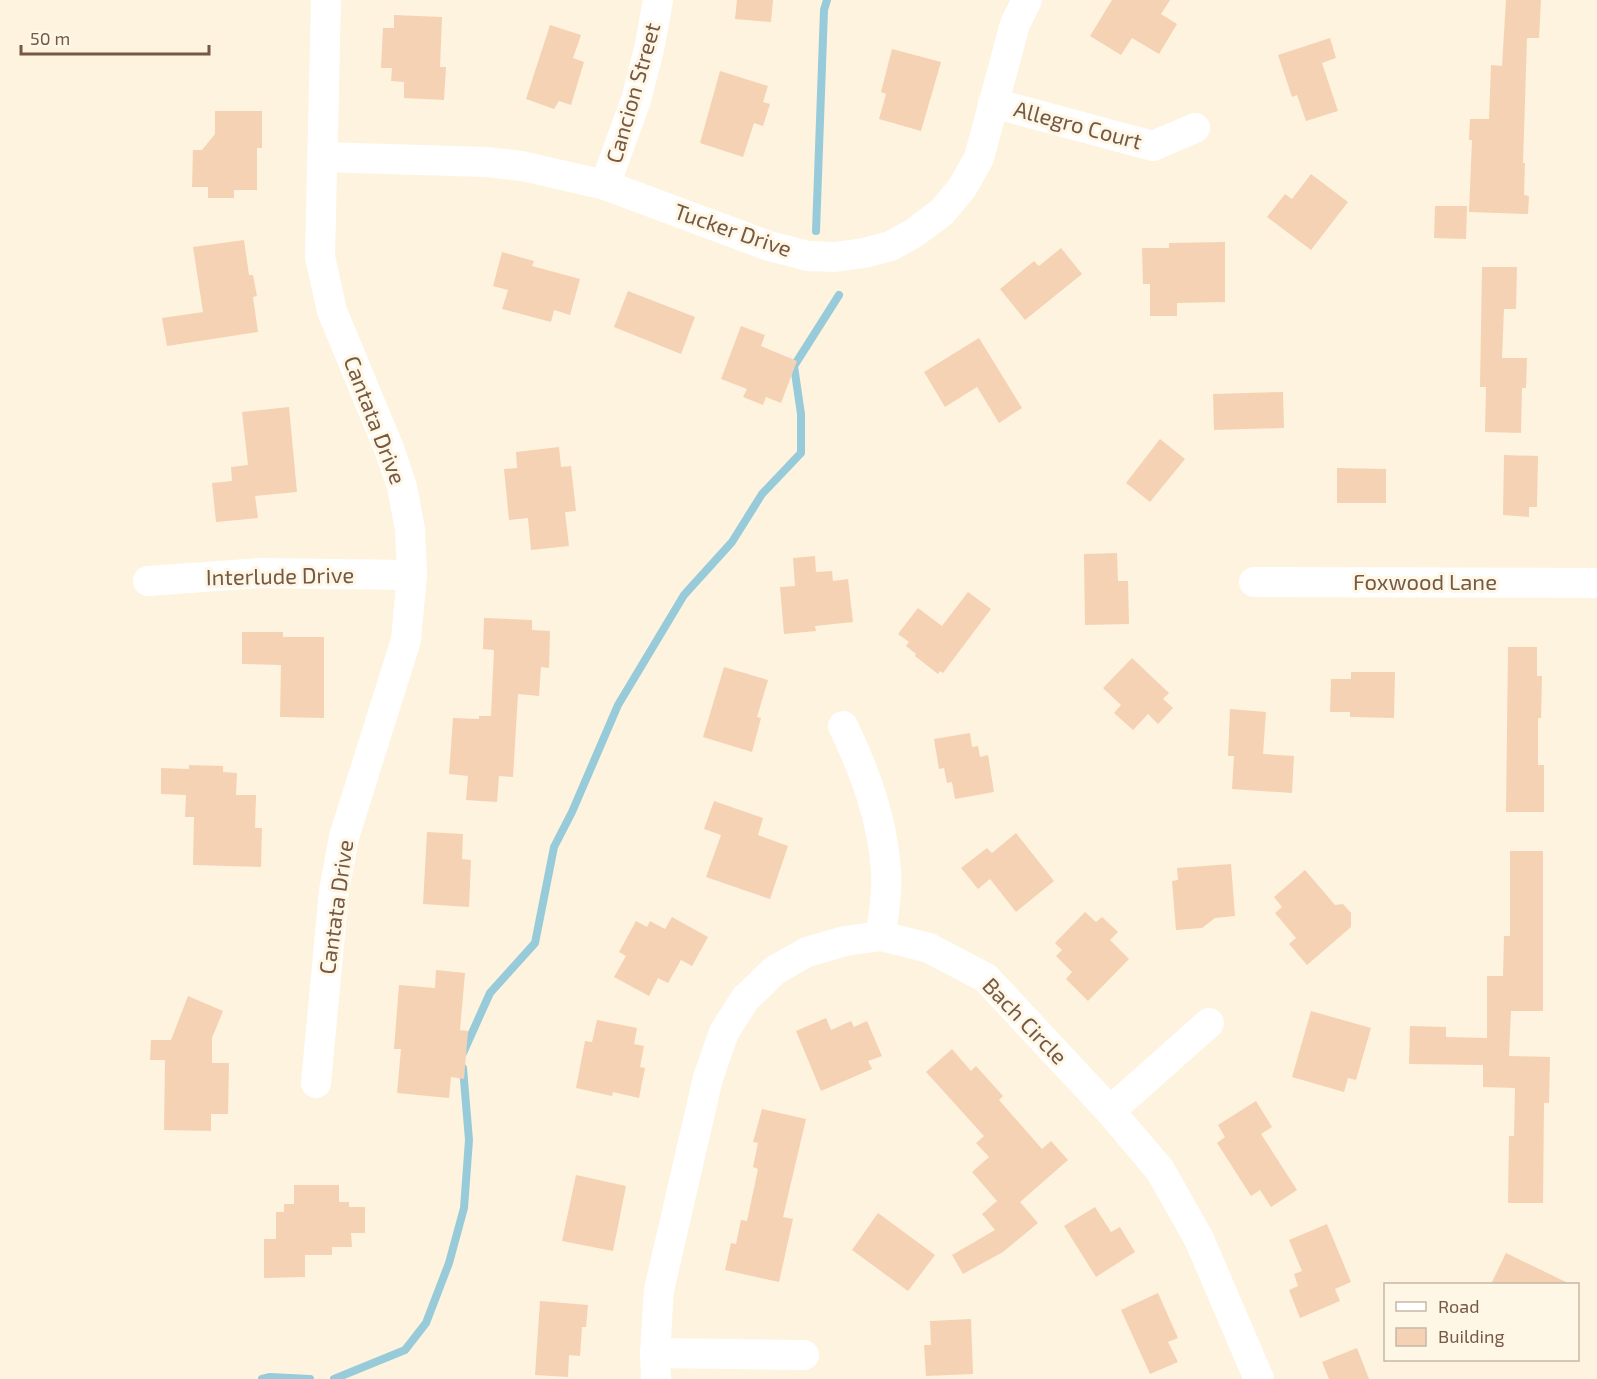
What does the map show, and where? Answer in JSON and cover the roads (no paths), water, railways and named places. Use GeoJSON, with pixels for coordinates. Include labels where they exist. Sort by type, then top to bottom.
{"type":"FeatureCollection","features":[{"type":"Feature","properties":{"kind":"street","name":"Cantata Drive"},"geometry":{"type":"LineString","coordinates":[[316,1083],[334,891],[344,837],[406,640],[412,575],[410,529],[402,487],[390,451],[332,311],[320,256],[326,0]]}},
{"type":"Feature","properties":{"kind":"street","name":"Cancion Street"},"geometry":{"type":"LineString","coordinates":[[605,185],[641,82],[658,0]]}},
{"type":"Feature","properties":{"kind":"street","name":"Tucker Drive"},"geometry":{"type":"LineString","coordinates":[[323,157],[522,166],[605,185],[769,246],[808,256],[835,257],[864,254],[891,246],[914,233],[942,212],[962,188],[979,158],[1015,24],[1027,0]]}},
{"type":"Feature","properties":{"kind":"street","name":"Allegro Court"},"geometry":{"type":"LineString","coordinates":[[993,103],[1153,146],[1195,128]]}},
{"type":"Feature","properties":{"kind":"street","name":"Interlude Drive"},"geometry":{"type":"LineString","coordinates":[[148,581],[260,573],[412,575]]}},
{"type":"Feature","properties":{"kind":"street","name":"Foxwood Lane"},"geometry":{"type":"LineString","coordinates":[[1254,582],[1597,583]]}},
{"type":"Feature","properties":{"kind":"street"},"geometry":{"type":"LineString","coordinates":[[843,726],[861,765],[881,828],[886,873],[881,936]]}},
{"type":"Feature","properties":{"kind":"street","name":"Bach Circle"},"geometry":{"type":"LineString","coordinates":[[656,1366],[659,1290],[708,1078],[724,1032],[745,999],[775,970],[807,952],[845,941],[881,936],[929,948],[986,978],[1110,1111],[1160,1170],[1199,1239],[1259,1379]]}},
{"type":"Feature","properties":{"kind":"street"},"geometry":{"type":"LineString","coordinates":[[1110,1111],[1209,1023]]}},
{"type":"Feature","properties":{"kind":"street"},"geometry":{"type":"LineString","coordinates":[[656,1366],[804,1355]]}},
{"type":"Feature","properties":{"kind":"waterway"},"geometry":{"type":"LineString","coordinates":[[816,231],[824,10],[827,0]]}},
{"type":"Feature","properties":{"kind":"waterway"},"geometry":{"type":"LineString","coordinates":[[463,1053],[490,993],[535,943],[554,847],[572,812],[618,705],[684,595],[732,542],[762,494],[801,453],[801,414],[794,366],[839,295]]}},
{"type":"Feature","properties":{"kind":"waterway"},"geometry":{"type":"LineString","coordinates":[[334,1379],[405,1350],[426,1323],[449,1263],[464,1208],[469,1140],[463,1068]]}},
{"type":"Feature","properties":{"kind":"waterway"},"geometry":{"type":"LineString","coordinates":[[262,1379],[270,1377],[310,1379]]}}]}
